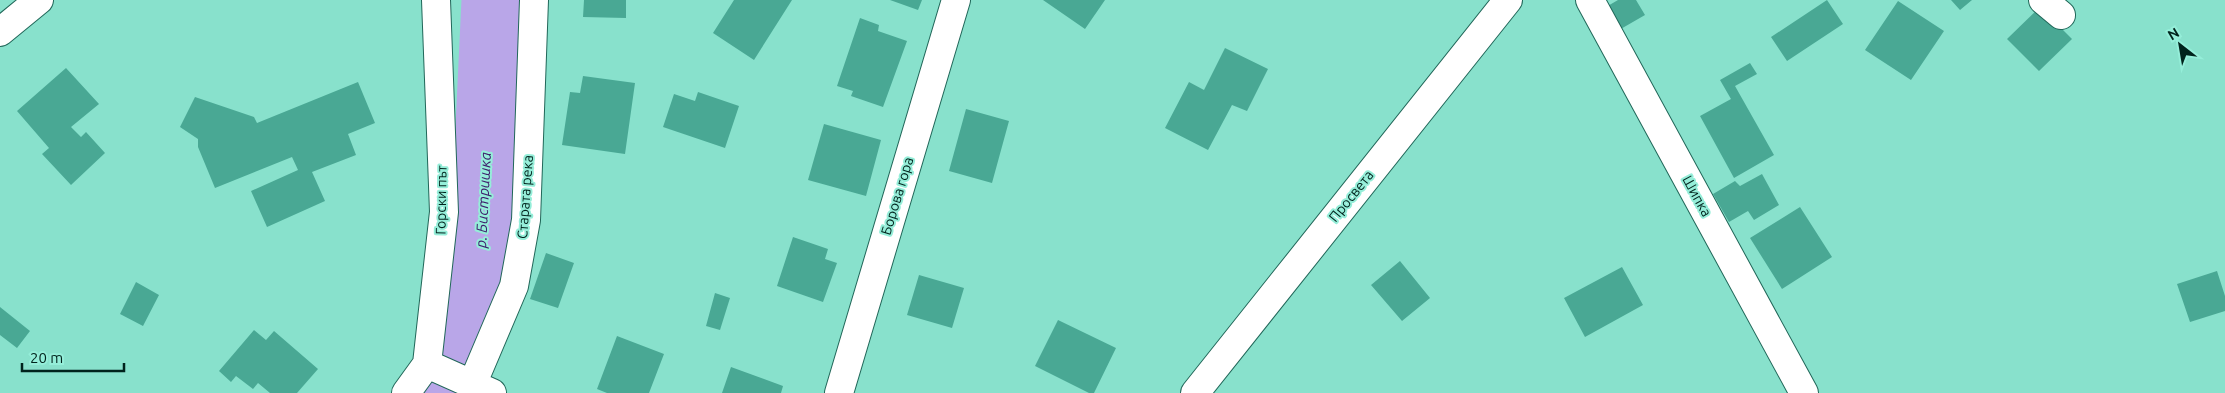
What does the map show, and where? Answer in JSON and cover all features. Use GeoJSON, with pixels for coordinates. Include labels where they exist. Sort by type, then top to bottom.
{"type":"FeatureCollection","features":[{"type":"Feature","properties":{"kind":"street"},"geometry":{"type":"LineString","coordinates":[[0,32],[39,0]]}},
{"type":"Feature","properties":{"kind":"street","name":"Горски път"},"geometry":{"type":"LineString","coordinates":[[406,393],[428,364],[444,212],[436,0]]}},
{"type":"Feature","properties":{"kind":"street","name":"Старата река"},"geometry":{"type":"LineString","coordinates":[[478,387],[514,286],[526,220],[534,0]]}},
{"type":"Feature","properties":{"kind":"street","name":"Борова гора"},"geometry":{"type":"LineString","coordinates":[[838,393],[956,0]]}},
{"type":"Feature","properties":{"kind":"street","name":"Просвета"},"geometry":{"type":"LineString","coordinates":[[1195,393],[1508,0]]}},
{"type":"Feature","properties":{"kind":"street","name":"Шипка"},"geometry":{"type":"LineString","coordinates":[[1590,0],[1804,393]]}},
{"type":"Feature","properties":{"kind":"street"},"geometry":{"type":"LineString","coordinates":[[428,364],[478,387]]}},
{"type":"Feature","properties":{"kind":"building"},"geometry":{"type":"Polygon","coordinates":[[[584,0],[626,0],[626,18],[583,17],[584,0]]]}},
{"type":"Feature","properties":{"kind":"building"},"geometry":{"type":"Polygon","coordinates":[[[734,0],[792,0],[754,60],[713,33],[734,0]]]}},
{"type":"Feature","properties":{"kind":"building"},"geometry":{"type":"Polygon","coordinates":[[[890,0],[922,0],[918,10],[890,0]]]}},
{"type":"Feature","properties":{"kind":"building"},"geometry":{"type":"Polygon","coordinates":[[[1043,0],[1105,0],[1085,29],[1043,0]]]}},
{"type":"Feature","properties":{"kind":"building"},"geometry":{"type":"Polygon","coordinates":[[[1618,0],[1636,0],[1645,15],[1619,30],[1606,7],[1618,0]]]}},
{"type":"Feature","properties":{"kind":"building"},"geometry":{"type":"Polygon","coordinates":[[[1827,0],[1843,24],[1787,61],[1771,37],[1827,0]]]}},
{"type":"Feature","properties":{"kind":"building"},"geometry":{"type":"Polygon","coordinates":[[[1951,0],[1972,0],[1960,10],[1951,0]]]}},
{"type":"Feature","properties":{"kind":"building"},"geometry":{"type":"Polygon","coordinates":[[[1898,1],[1944,31],[1911,80],[1865,50],[1898,1]]]}},
{"type":"Feature","properties":{"kind":"building"},"geometry":{"type":"Polygon","coordinates":[[[2040,7],[2072,39],[2039,71],[2007,39],[2040,7]]]}},
{"type":"Feature","properties":{"kind":"building"},"geometry":{"type":"Polygon","coordinates":[[[860,18],[879,25],[878,31],[907,41],[883,107],[851,96],[853,91],[837,86],[860,18]]]}},
{"type":"Feature","properties":{"kind":"building"},"geometry":{"type":"Polygon","coordinates":[[[1225,48],[1268,69],[1247,111],[1232,105],[1208,150],[1165,128],[1189,82],[1204,90],[1225,48]]]}},
{"type":"Feature","properties":{"kind":"building"},"geometry":{"type":"Polygon","coordinates":[[[1750,63],[1757,74],[1735,86],[1774,155],[1734,178],[1700,116],[1731,99],[1720,80],[1750,63]]]}},
{"type":"Feature","properties":{"kind":"building"},"geometry":{"type":"Polygon","coordinates":[[[66,68],[99,104],[71,127],[81,137],[86,132],[105,153],[71,185],[42,154],[49,148],[17,111],[66,68]]]}},
{"type":"Feature","properties":{"kind":"building"},"geometry":{"type":"Polygon","coordinates":[[[583,76],[635,83],[625,154],[562,145],[570,92],[580,93],[583,76]]]}},
{"type":"Feature","properties":{"kind":"building"},"geometry":{"type":"Polygon","coordinates":[[[358,82],[375,123],[348,134],[356,155],[312,172],[325,201],[267,227],[251,191],[298,170],[292,157],[215,188],[198,147],[198,139],[180,127],[195,97],[254,117],[257,123],[358,82]]]}},
{"type":"Feature","properties":{"kind":"building"},"geometry":{"type":"Polygon","coordinates":[[[698,92],[739,106],[725,148],[663,127],[674,94],[695,101],[698,92]]]}},
{"type":"Feature","properties":{"kind":"building"},"geometry":{"type":"Polygon","coordinates":[[[966,109],[1009,121],[992,183],[949,171],[966,109]]]}},
{"type":"Feature","properties":{"kind":"building"},"geometry":{"type":"Polygon","coordinates":[[[824,124],[881,140],[866,196],[808,180],[824,124]]]}},
{"type":"Feature","properties":{"kind":"building"},"geometry":{"type":"Polygon","coordinates":[[[1762,174],[1779,205],[1754,220],[1748,211],[1729,222],[1713,194],[1735,181],[1740,186],[1762,174]]]}},
{"type":"Feature","properties":{"kind":"building"},"geometry":{"type":"Polygon","coordinates":[[[1800,207],[1832,257],[1782,289],[1750,238],[1800,207]]]}},
{"type":"Feature","properties":{"kind":"building"},"geometry":{"type":"Polygon","coordinates":[[[793,237],[828,249],[825,259],[837,263],[823,302],[777,286],[793,237]]]}},
{"type":"Feature","properties":{"kind":"building"},"geometry":{"type":"Polygon","coordinates":[[[546,253],[574,263],[558,308],[530,299],[546,253]]]}},
{"type":"Feature","properties":{"kind":"building"},"geometry":{"type":"Polygon","coordinates":[[[1400,261],[1430,298],[1402,321],[1371,285],[1400,261]]]}},
{"type":"Feature","properties":{"kind":"building"},"geometry":{"type":"Polygon","coordinates":[[[1622,267],[1643,305],[1585,337],[1564,298],[1622,267]]]}},
{"type":"Feature","properties":{"kind":"building"},"geometry":{"type":"Polygon","coordinates":[[[2217,271],[2225,296],[2225,311],[2190,322],[2177,284],[2217,271]]]}},
{"type":"Feature","properties":{"kind":"building"},"geometry":{"type":"Polygon","coordinates":[[[919,275],[964,288],[952,328],[907,315],[919,275]]]}},
{"type":"Feature","properties":{"kind":"building"},"geometry":{"type":"Polygon","coordinates":[[[136,282],[159,295],[143,326],[120,314],[136,282]]]}},
{"type":"Feature","properties":{"kind":"building"},"geometry":{"type":"Polygon","coordinates":[[[715,293],[730,298],[720,330],[706,326],[715,293]]]}},
{"type":"Feature","properties":{"kind":"building"},"geometry":{"type":"Polygon","coordinates":[[[0,307],[30,331],[17,348],[0,335],[0,307]]]}},
{"type":"Feature","properties":{"kind":"building"},"geometry":{"type":"Polygon","coordinates":[[[1058,320],[1116,348],[1094,393],[1089,393],[1035,366],[1058,320]]]}},
{"type":"Feature","properties":{"kind":"building"},"geometry":{"type":"Polygon","coordinates":[[[254,330],[266,340],[274,331],[318,369],[297,393],[270,393],[258,383],[253,389],[236,376],[231,382],[219,371],[254,330]]]}},
{"type":"Feature","properties":{"kind":"building"},"geometry":{"type":"Polygon","coordinates":[[[617,336],[664,354],[649,393],[607,393],[597,389],[617,336]]]}},
{"type":"Feature","properties":{"kind":"building"},"geometry":{"type":"Polygon","coordinates":[[[731,367],[783,386],[781,393],[722,393],[731,367]]]}},
{"type":"Feature","properties":{"kind":"waterway","name":"р. Бистришка"},"geometry":{"type":"LineString","coordinates":[[440,393],[462,349],[479,275],[492,0]]}}]}
